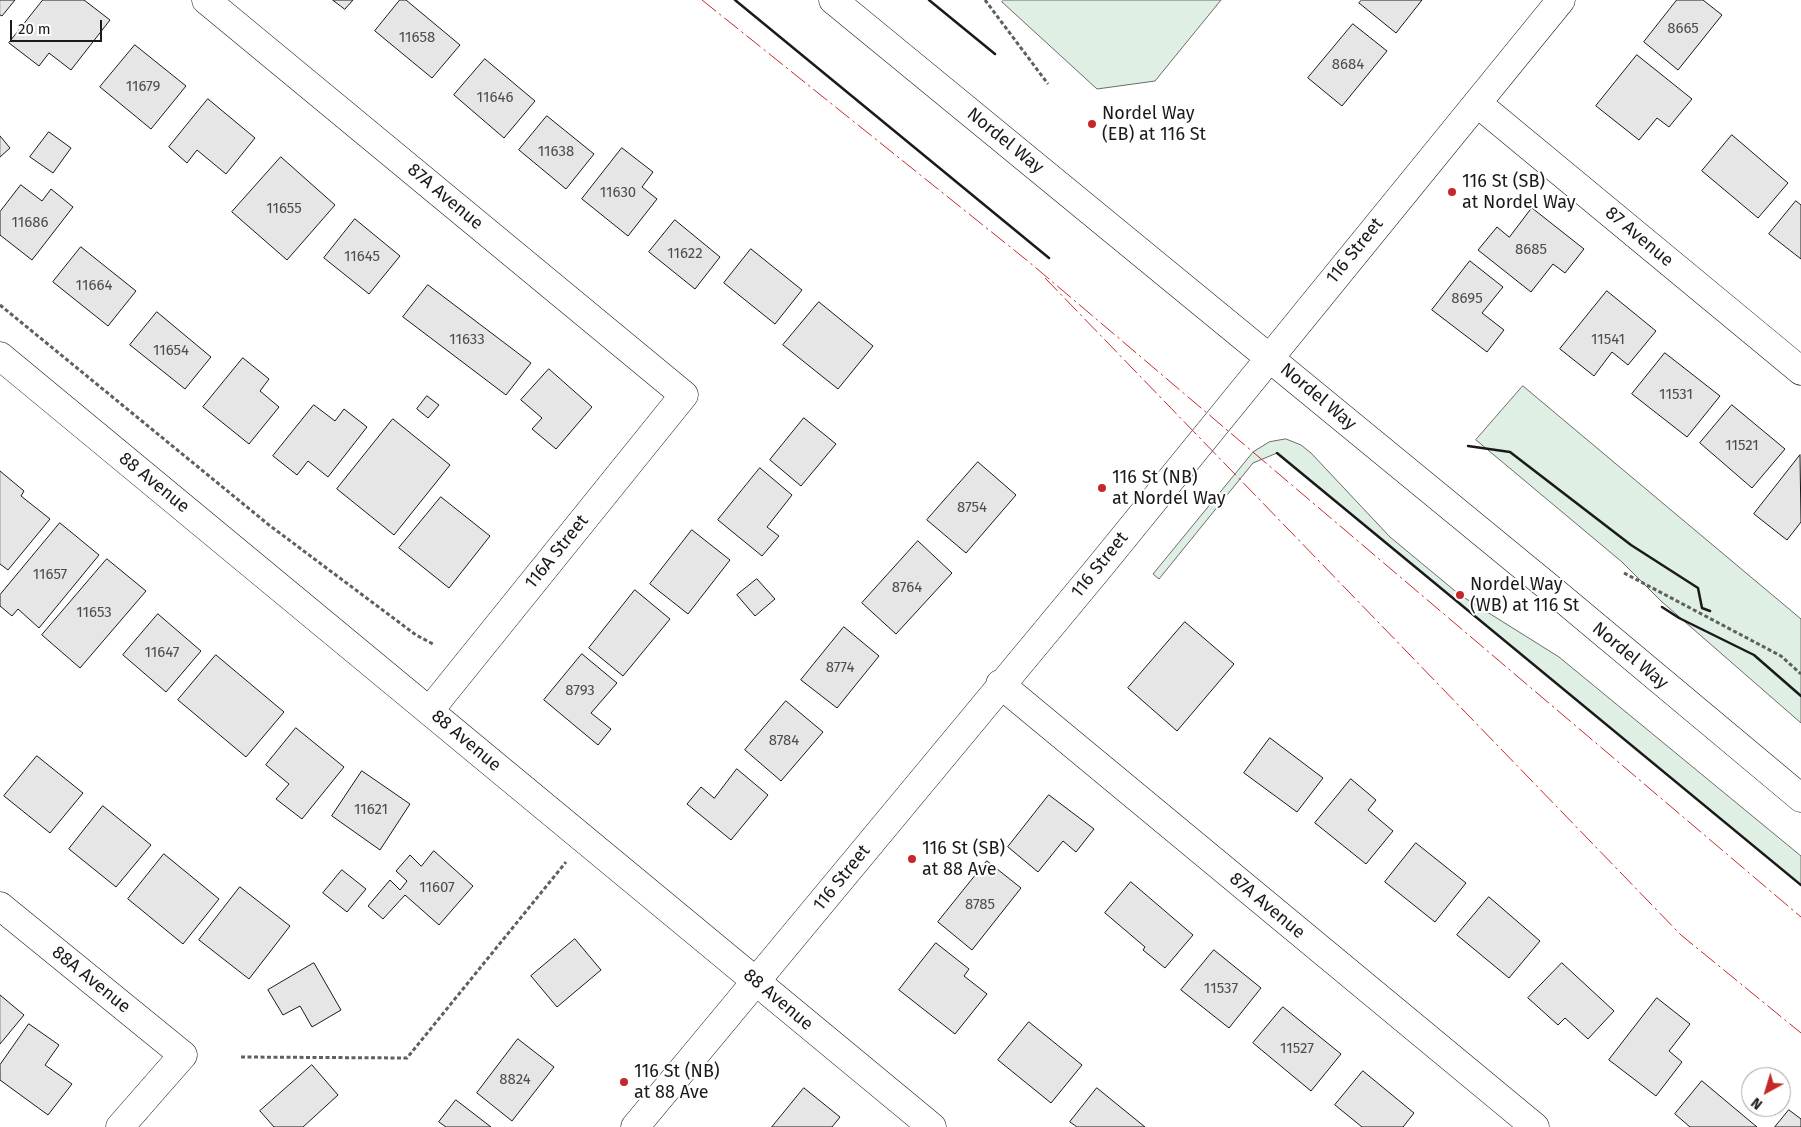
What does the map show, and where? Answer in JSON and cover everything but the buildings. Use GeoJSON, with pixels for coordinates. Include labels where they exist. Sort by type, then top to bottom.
{"type":"FeatureCollection","features":[{"type":"Feature","properties":{"kind":"street","name":"87A Avenue"},"geometry":{"type":"LineString","coordinates":[[206,0],[684,395]]}},
{"type":"Feature","properties":{"kind":"street","name":"Nordel Way"},"geometry":{"type":"LineString","coordinates":[[833,0],[1270,357],[1801,798]]}},
{"type":"Feature","properties":{"kind":"street","name":"116 Street"},"geometry":{"type":"LineString","coordinates":[[635,1127],[1000,684],[1098,569],[1560,0]]}},
{"type":"Feature","properties":{"kind":"street","name":"87 Avenue"},"geometry":{"type":"LineString","coordinates":[[1477,103],[1801,371]]}},
{"type":"Feature","properties":{"kind":"street","name":"88 Avenue"},"geometry":{"type":"LineString","coordinates":[[0,356],[932,1127]]}},
{"type":"Feature","properties":{"kind":"street","name":"116A Street"},"geometry":{"type":"LineString","coordinates":[[430,710],[684,395]]}},
{"type":"Feature","properties":{"kind":"street","name":"87A Avenue"},"geometry":{"type":"LineString","coordinates":[[1000,684],[1534,1127]]}},
{"type":"Feature","properties":{"kind":"street","name":"88A Avenue"},"geometry":{"type":"LineString","coordinates":[[0,906],[182,1055],[120,1127]]}},
{"type":"Feature","properties":{"kind":"path"},"geometry":{"type":"LineString","coordinates":[[985,0],[1048,84]]}},
{"type":"Feature","properties":{"kind":"path"},"geometry":{"type":"LineString","coordinates":[[0,305],[269,525],[416,635],[433,644]]}},
{"type":"Feature","properties":{"kind":"path"},"geometry":{"type":"LineString","coordinates":[[1624,573],[1781,656],[1801,674]]}},
{"type":"Feature","properties":{"kind":"path"},"geometry":{"type":"LineString","coordinates":[[241,1056],[407,1058],[567,862]]}},
{"type":"Feature","properties":{"kind":"green space"},"geometry":{"type":"Polygon","coordinates":[[[1004,0],[1221,0],[1155,81],[1097,89],[1002,2],[1004,0]]]}},
{"type":"Feature","properties":{"kind":"green space"},"geometry":{"type":"Polygon","coordinates":[[[1523,386],[1801,619],[1801,723],[1661,601],[1622,562],[1476,440],[1523,386]]]}},
{"type":"Feature","properties":{"kind":"green space"},"geometry":{"type":"Polygon","coordinates":[[[1286,439],[1301,445],[1311,453],[1390,537],[1460,595],[1559,657],[1801,856],[1801,885],[1277,453],[1253,463],[1159,579],[1153,574],[1253,452],[1269,442],[1286,439]]]}},
{"type":"Feature","properties":{"kind":"wall"},"geometry":{"type":"LineString","coordinates":[[735,0],[1049,258]]}},
{"type":"Feature","properties":{"kind":"wall"},"geometry":{"type":"LineString","coordinates":[[929,0],[995,54]]}},
{"type":"Feature","properties":{"kind":"wall"},"geometry":{"type":"LineString","coordinates":[[1468,446],[1510,452],[1631,545],[1698,588],[1702,608],[1710,611]]}},
{"type":"Feature","properties":{"kind":"wall"},"geometry":{"type":"LineString","coordinates":[[1277,453],[1801,885]]}},
{"type":"Feature","properties":{"kind":"wall"},"geometry":{"type":"LineString","coordinates":[[1662,607],[1679,618],[1754,655],[1801,696]]}},
{"type":"Feature","properties":{"kind":"power"},"geometry":{"type":"LineString","coordinates":[[702,0],[1029,262],[1801,917]]}},
{"type":"Feature","properties":{"kind":"power"},"geometry":{"type":"LineString","coordinates":[[1045,278],[1681,935],[1801,1033]]}},
{"type":"Feature","properties":{"kind":"place","name":"Nordel Way (EB) at 116 St"},"geometry":{"type":"Point","coordinates":[1092,124]}},
{"type":"Feature","properties":{"kind":"place","name":"116 St (SB) at Nordel Way"},"geometry":{"type":"Point","coordinates":[1452,192]}},
{"type":"Feature","properties":{"kind":"place","name":"116 St (NB) at Nordel Way"},"geometry":{"type":"Point","coordinates":[1102,488]}},
{"type":"Feature","properties":{"kind":"place","name":"Nordel Way (WB) at 116 St"},"geometry":{"type":"Point","coordinates":[1460,595]}},
{"type":"Feature","properties":{"kind":"place","name":"116 St (SB) at 88 Ave"},"geometry":{"type":"Point","coordinates":[912,859]}},
{"type":"Feature","properties":{"kind":"place","name":"116 St (NB) at 88 Ave"},"geometry":{"type":"Point","coordinates":[624,1082]}}]}
